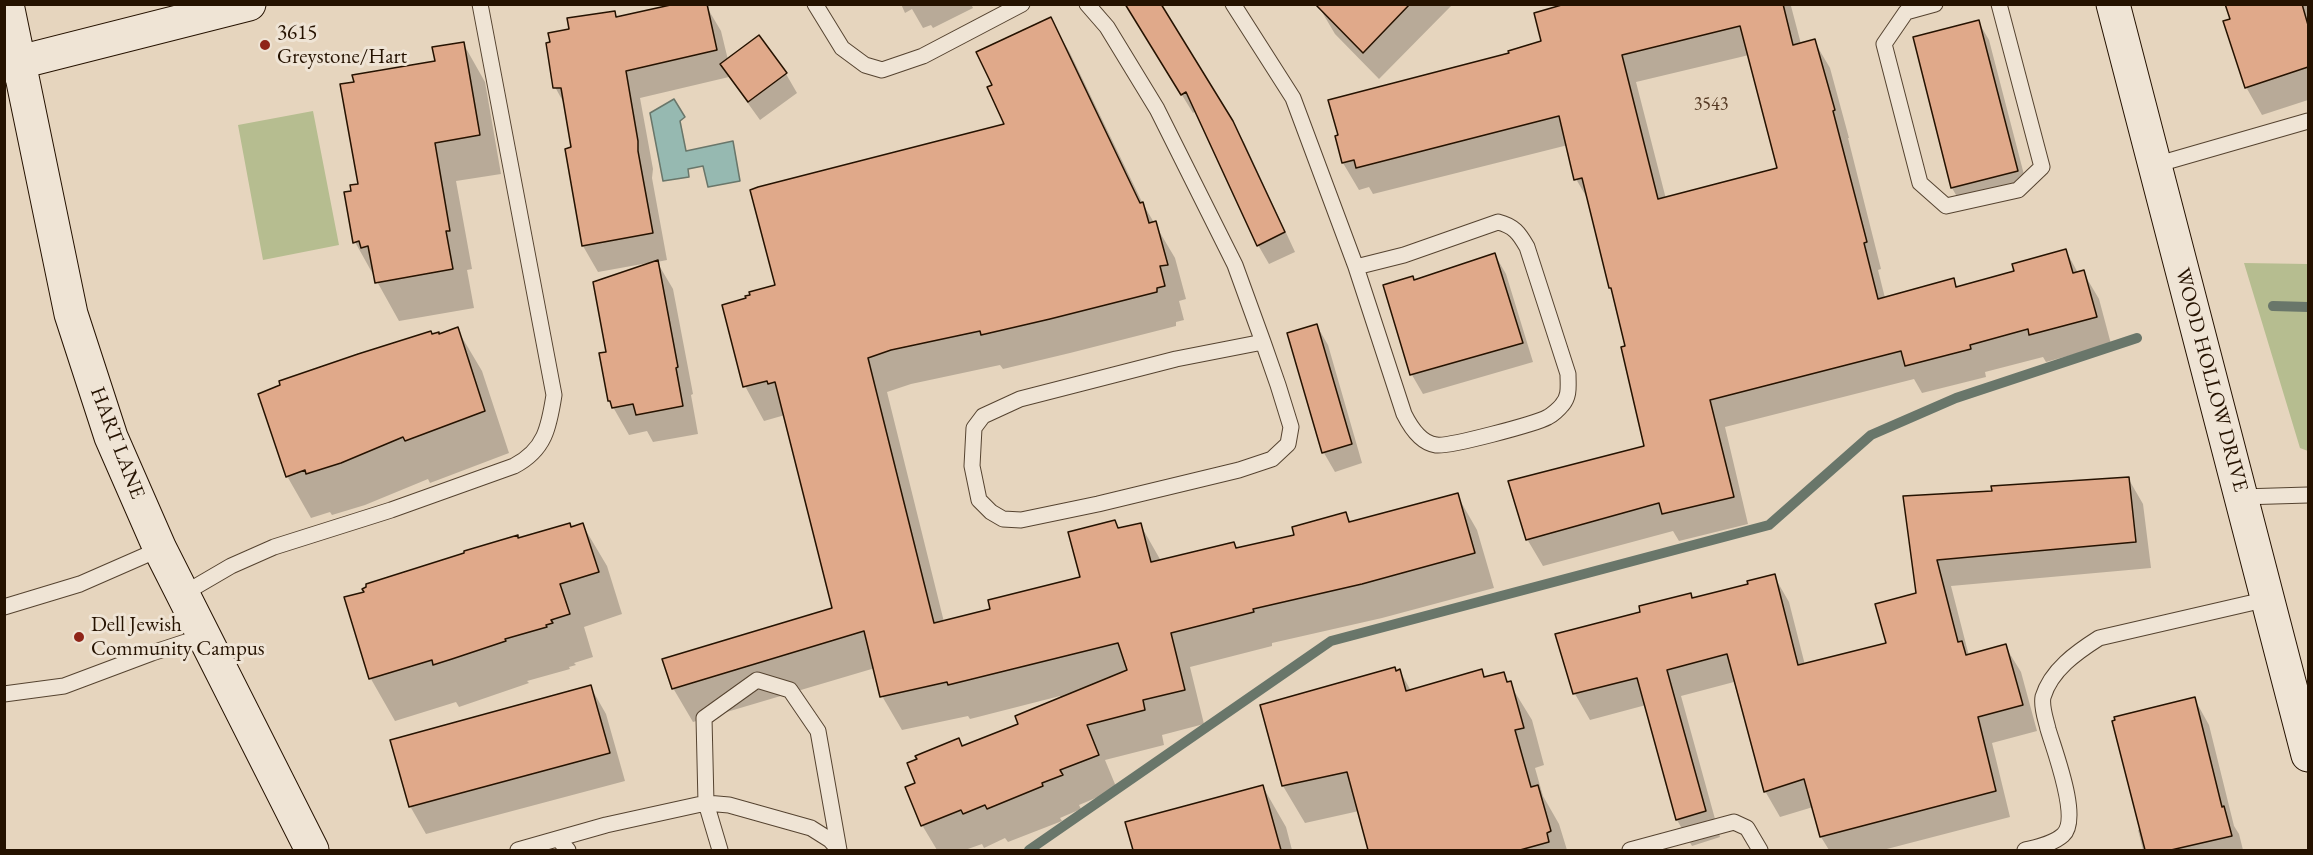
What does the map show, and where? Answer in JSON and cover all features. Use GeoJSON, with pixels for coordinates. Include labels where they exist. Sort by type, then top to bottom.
{"type":"FeatureCollection","features":[{"type":"Feature","properties":{"kind":"street","name":"HART LANE"},"geometry":{"type":"LineString","coordinates":[[7,4],[12,64],[71,314],[111,437],[160,549],[312,850]]}},
{"type":"Feature","properties":{"kind":"street"},"geometry":{"type":"LineString","coordinates":[[12,64],[249,4]]}},
{"type":"Feature","properties":{"kind":"street","name":"WOOD HOLLOW DRIVE"},"geometry":{"type":"LineString","coordinates":[[2113,4],[2308,755]]}},
{"type":"Feature","properties":{"kind":"lane"},"geometry":{"type":"LineString","coordinates":[[183,594],[231,566],[274,547],[392,510],[514,466],[528,458],[539,446],[549,425],[554,395],[480,4]]}},
{"type":"Feature","properties":{"kind":"lane"},"geometry":{"type":"LineString","coordinates":[[815,4],[842,48],[865,65],[882,70],[923,56],[1022,4]]}},
{"type":"Feature","properties":{"kind":"lane"},"geometry":{"type":"LineString","coordinates":[[1087,4],[1107,27],[1157,109],[1235,265],[1263,342],[1291,427],[1288,444],[1272,459],[1239,470],[1109,502],[1021,520],[1003,519],[991,512],[979,500],[972,466],[974,428],[983,416],[1032,396],[1176,359],[1263,342]]}},
{"type":"Feature","properties":{"kind":"lane"},"geometry":{"type":"LineString","coordinates":[[1233,4],[1293,98],[1356,267],[1404,414],[1412,429],[1421,438],[1436,445],[1489,435],[1549,417],[1563,404],[1568,394],[1568,374],[1527,247],[1518,231],[1510,225],[1498,222],[1404,255],[1356,267]]}},
{"type":"Feature","properties":{"kind":"lane"},"geometry":{"type":"LineString","coordinates":[[1935,4],[1906,12],[1884,44],[1920,183],[1946,206],[2018,190],[2042,167],[1999,4]]}},
{"type":"Feature","properties":{"kind":"lane"},"geometry":{"type":"LineString","coordinates":[[2155,165],[2308,121]]}},
{"type":"Feature","properties":{"kind":"lane"},"geometry":{"type":"LineString","coordinates":[[2241,497],[2308,495]]}},
{"type":"Feature","properties":{"kind":"lane"},"geometry":{"type":"LineString","coordinates":[[4,607],[80,584],[160,549]]}},
{"type":"Feature","properties":{"kind":"lane"},"geometry":{"type":"LineString","coordinates":[[2025,850],[2055,840],[2064,835],[2068,828],[2070,815],[2067,796],[2045,716],[2043,699],[2057,672],[2076,653],[2099,638],[2268,599]]}},
{"type":"Feature","properties":{"kind":"lane"},"geometry":{"type":"LineString","coordinates":[[4,694],[64,687],[152,653],[204,636]]}},
{"type":"Feature","properties":{"kind":"lane"},"geometry":{"type":"LineString","coordinates":[[720,850],[706,803],[704,718],[757,680],[790,690],[818,731],[839,850]]}},
{"type":"Feature","properties":{"kind":"lane"},"geometry":{"type":"LineString","coordinates":[[518,850],[563,845],[606,825],[706,803],[729,805],[811,828],[830,840],[839,850]]}},
{"type":"Feature","properties":{"kind":"lane"},"geometry":{"type":"LineString","coordinates":[[1630,850],[1734,822],[1746,828],[1760,850]]}},
{"type":"Feature","properties":{"kind":"green space"},"geometry":{"type":"Polygon","coordinates":[[[313,111],[339,245],[263,260],[238,125],[313,111]]]}},
{"type":"Feature","properties":{"kind":"green space"},"geometry":{"type":"Polygon","coordinates":[[[2244,263],[2308,264],[2308,451],[2300,448],[2244,263]]]}},
{"type":"Feature","properties":{"kind":"water"},"geometry":{"type":"Polygon","coordinates":[[[674,99],[685,117],[680,121],[686,151],[733,141],[740,181],[708,187],[703,166],[688,169],[689,177],[663,181],[650,113],[674,99]]]}},
{"type":"Feature","properties":{"kind":"building"},"geometry":{"type":"Polygon","coordinates":[[[675,4],[707,4],[717,50],[626,71],[653,233],[582,246],[565,149],[571,147],[561,88],[553,88],[546,43],[550,42],[548,33],[569,29],[567,18],[615,11],[616,17],[675,4]]]}},
{"type":"Feature","properties":{"kind":"building"},"geometry":{"type":"Polygon","coordinates":[[[1125,4],[1161,4],[1233,121],[1285,232],[1257,246],[1186,92],[1181,95],[1125,4]]]}},
{"type":"Feature","properties":{"kind":"building"},"geometry":{"type":"Polygon","coordinates":[[[1315,4],[1410,4],[1363,53],[1315,4]]]}},
{"type":"Feature","properties":{"kind":"building"},"geometry":{"type":"Polygon","coordinates":[[[1565,4],[1783,4],[1793,45],[1815,39],[1867,242],[1864,243],[1878,299],[1954,278],[1956,287],[2014,271],[2012,264],[2066,249],[2073,273],[2084,270],[2097,317],[2029,335],[2028,329],[1970,345],[1971,349],[1905,366],[1901,351],[1710,400],[1734,497],[1662,514],[1659,503],[1526,540],[1508,481],[1644,446],[1621,347],[1625,346],[1611,288],[1609,288],[1582,178],[1574,180],[1559,116],[1356,168],[1354,160],[1342,163],[1335,136],[1338,135],[1328,100],[1509,53],[1508,51],[1541,41],[1534,13],[1565,4]],[[1740,26],[1622,55],[1658,199],[1777,168],[1740,26]]]}},
{"type":"Feature","properties":{"kind":"building"},"geometry":{"type":"Polygon","coordinates":[[[2225,4],[2302,4],[2308,25],[2308,67],[2245,88],[2223,21],[2230,19],[2225,4]]]}},
{"type":"Feature","properties":{"kind":"building"},"geometry":{"type":"Polygon","coordinates":[[[1051,17],[1140,203],[1143,202],[1149,223],[1156,221],[1168,265],[1160,266],[1165,286],[1157,288],[1157,292],[1050,319],[981,335],[980,331],[891,350],[868,358],[934,623],[990,609],[988,600],[1080,577],[1068,532],[1115,520],[1118,528],[1141,523],[1151,562],[1234,542],[1236,548],[1294,535],[1292,527],[1346,512],[1349,522],[1458,493],[1475,553],[1362,584],[1253,609],[1254,612],[1171,633],[1185,690],[1143,700],[1145,710],[1087,725],[1099,755],[1060,770],[1063,775],[1042,783],[1043,786],[987,809],[985,805],[963,814],[961,810],[921,826],[905,787],[915,783],[907,763],[917,759],[915,756],[959,738],[962,746],[1018,724],[1015,716],[1127,670],[1118,643],[948,685],[947,682],[880,697],[864,631],[672,689],[662,659],[832,608],[775,382],[768,384],[767,381],[743,387],[722,305],[746,298],[745,296],[750,295],[749,292],[775,285],[750,190],[1004,124],[987,87],[992,85],[976,52],[1051,17]]]}},
{"type":"Feature","properties":{"kind":"building"},"geometry":{"type":"Polygon","coordinates":[[[1979,20],[2018,171],[1951,188],[1913,37],[1979,20]]]}},
{"type":"Feature","properties":{"kind":"building"},"geometry":{"type":"Polygon","coordinates":[[[759,35],[787,73],[748,102],[720,64],[759,35]]]}},
{"type":"Feature","properties":{"kind":"building"},"geometry":{"type":"Polygon","coordinates":[[[464,42],[480,135],[435,143],[450,231],[446,231],[453,269],[375,283],[368,246],[361,248],[359,241],[353,243],[344,192],[351,191],[350,185],[358,184],[340,84],[354,82],[352,75],[435,61],[432,47],[464,42]]]}},
{"type":"Feature","properties":{"kind":"building"},"geometry":{"type":"Polygon","coordinates":[[[1495,253],[1523,343],[1410,375],[1383,285],[1413,276],[1414,280],[1495,253]]]}},
{"type":"Feature","properties":{"kind":"building"},"geometry":{"type":"Polygon","coordinates":[[[658,260],[683,406],[636,415],[633,404],[612,408],[608,401],[599,353],[606,352],[593,282],[658,260]]]}},
{"type":"Feature","properties":{"kind":"building"},"geometry":{"type":"Polygon","coordinates":[[[1317,324],[1352,444],[1322,453],[1287,333],[1317,324]]]}},
{"type":"Feature","properties":{"kind":"building"},"geometry":{"type":"Polygon","coordinates":[[[458,327],[485,411],[405,441],[403,437],[341,463],[306,474],[305,470],[286,477],[258,394],[280,385],[279,381],[358,354],[431,331],[432,334],[439,332],[439,334],[458,327]]]}},
{"type":"Feature","properties":{"kind":"building"},"geometry":{"type":"Polygon","coordinates":[[[2129,477],[2136,542],[1937,560],[1958,642],[1962,641],[1966,655],[2006,644],[2023,705],[1978,717],[1996,791],[1820,837],[1804,779],[1764,792],[1727,654],[1667,670],[1706,811],[1676,820],[1637,678],[1573,694],[1555,634],[1640,612],[1639,606],[1691,593],[1692,598],[1748,584],[1747,581],[1775,574],[1798,665],[1886,643],[1875,604],[1916,593],[1903,496],[1992,491],[1991,486],[2129,477]]]}},
{"type":"Feature","properties":{"kind":"building"},"geometry":{"type":"Polygon","coordinates":[[[570,523],[571,527],[583,523],[599,572],[560,584],[570,614],[551,620],[553,623],[546,625],[547,627],[505,639],[506,641],[452,659],[433,665],[432,660],[369,679],[344,597],[364,592],[362,589],[366,587],[366,584],[464,553],[464,551],[570,523]]]}},
{"type":"Feature","properties":{"kind":"building"},"geometry":{"type":"Polygon","coordinates":[[[1395,667],[1396,671],[1400,669],[1406,691],[1482,669],[1484,677],[1504,672],[1507,682],[1511,681],[1524,728],[1515,730],[1531,787],[1538,785],[1551,831],[1547,833],[1549,842],[1520,850],[1368,850],[1347,772],[1282,786],[1260,705],[1395,667]]]}},
{"type":"Feature","properties":{"kind":"building"},"geometry":{"type":"Polygon","coordinates":[[[591,685],[610,753],[409,807],[390,740],[591,685]]]}},
{"type":"Feature","properties":{"kind":"building"},"geometry":{"type":"Polygon","coordinates":[[[2195,697],[2222,807],[2224,806],[2232,836],[2171,850],[2145,850],[2112,721],[2115,720],[2114,717],[2195,697]]]}},
{"type":"Feature","properties":{"kind":"building"},"geometry":{"type":"Polygon","coordinates":[[[1263,785],[1281,850],[1133,850],[1125,822],[1263,785]]]}},
{"type":"Feature","properties":{"kind":"waterway"},"geometry":{"type":"LineString","coordinates":[[2273,306],[2308,307]]}},
{"type":"Feature","properties":{"kind":"waterway"},"geometry":{"type":"LineString","coordinates":[[1029,850],[1331,641],[1769,525],[1871,435],[1956,398],[2137,338]]}},
{"type":"Feature","properties":{"kind":"place","name":"3615 Greystone/Hart"},"geometry":{"type":"Point","coordinates":[265,45]}},
{"type":"Feature","properties":{"kind":"place","name":"Dell Jewish Community Campus"},"geometry":{"type":"Point","coordinates":[79,637]}}]}
